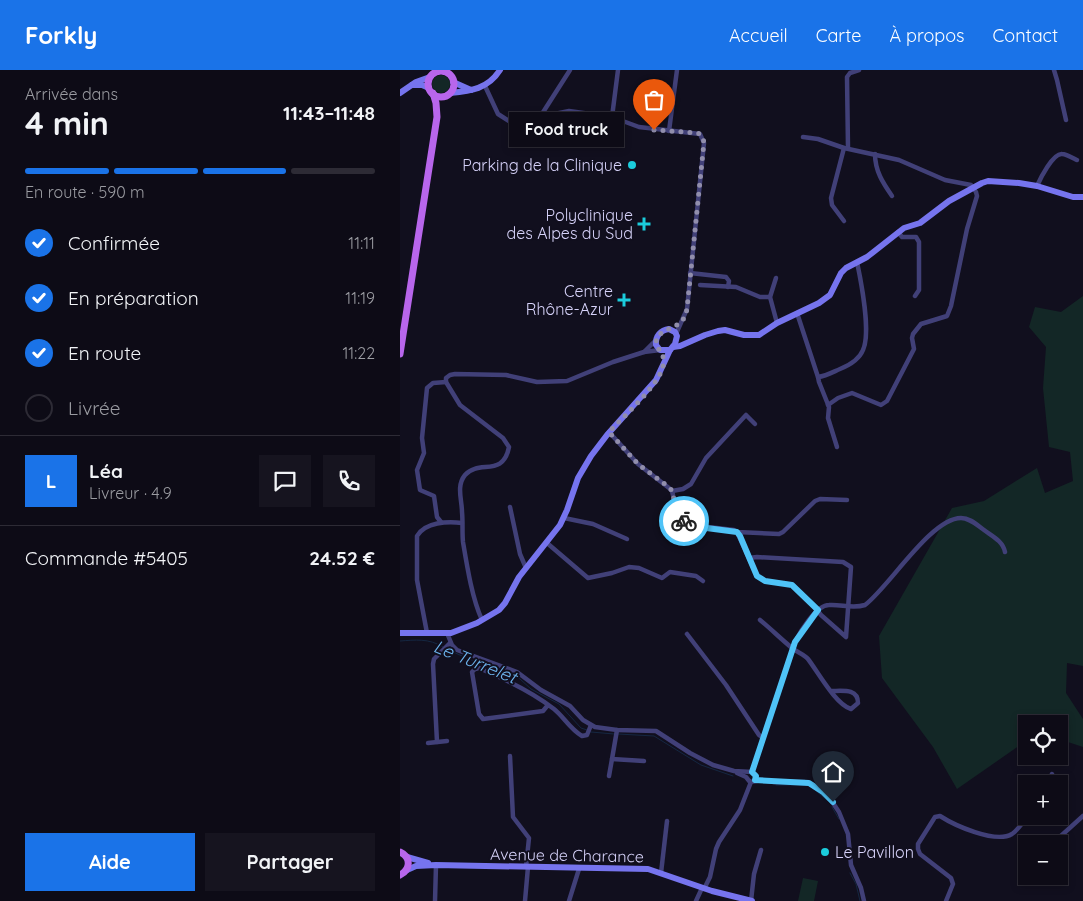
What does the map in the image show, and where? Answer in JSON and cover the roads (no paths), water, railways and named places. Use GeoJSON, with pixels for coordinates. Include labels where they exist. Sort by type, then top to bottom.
{"type":"FeatureCollection","features":[{"type":"Feature","properties":{"kind":"main road"},"geometry":{"type":"LineString","coordinates":[[400,354],[436,117],[436,103],[428,83],[430,77],[436,72],[444,71],[450,75],[453,82],[436,117]]}},
{"type":"Feature","properties":{"kind":"main road"},"geometry":{"type":"LineString","coordinates":[[431,91],[440,96],[448,94]]}},
{"type":"Feature","properties":{"kind":"main road"},"geometry":{"type":"LineString","coordinates":[[400,851],[407,858],[409,864],[402,875]]}},
{"type":"Feature","properties":{"kind":"street"},"geometry":{"type":"LineString","coordinates":[[448,94],[485,86],[500,70]]}},
{"type":"Feature","properties":{"kind":"street"},"geometry":{"type":"LineString","coordinates":[[540,117],[570,70]]}},
{"type":"Feature","properties":{"kind":"street"},"geometry":{"type":"LineString","coordinates":[[612,117],[618,70]]}},
{"type":"Feature","properties":{"kind":"street"},"geometry":{"type":"LineString","coordinates":[[669,132],[677,70]]}},
{"type":"Feature","properties":{"kind":"street"},"geometry":{"type":"LineString","coordinates":[[844,221],[832,205],[831,198],[846,148],[847,77],[850,73],[859,70]]}},
{"type":"Feature","properties":{"kind":"street"},"geometry":{"type":"LineString","coordinates":[[1054,70],[1066,120]]}},
{"type":"Feature","properties":{"kind":"street"},"geometry":{"type":"LineString","coordinates":[[400,93],[408,86],[430,77]]}},
{"type":"Feature","properties":{"kind":"street"},"geometry":{"type":"LineString","coordinates":[[453,82],[472,90]]}},
{"type":"Feature","properties":{"kind":"street"},"geometry":{"type":"LineString","coordinates":[[408,86],[422,85],[431,91]]}},
{"type":"Feature","properties":{"kind":"street"},"geometry":{"type":"LineString","coordinates":[[400,633],[447,634],[459,631],[499,610],[526,568],[547,543],[564,518],[580,473],[591,456],[609,432],[656,380],[687,309],[704,144],[702,136],[698,133],[669,132],[639,127],[612,117],[569,111],[517,121],[506,120],[496,111],[485,86]]}},
{"type":"Feature","properties":{"kind":"street"},"geometry":{"type":"LineString","coordinates":[[803,137],[818,139],[846,148],[899,160],[945,180],[967,183],[974,187],[977,196],[967,229],[951,306],[947,316],[921,324],[913,334],[914,349],[887,402],[876,404],[852,393],[828,404]]}},
{"type":"Feature","properties":{"kind":"street"},"geometry":{"type":"LineString","coordinates":[[875,154],[875,165],[883,184],[892,196]]}},
{"type":"Feature","properties":{"kind":"street"},"geometry":{"type":"LineString","coordinates":[[1037,186],[1043,173],[1057,155],[1062,154],[1077,160]]}},
{"type":"Feature","properties":{"kind":"street"},"geometry":{"type":"LineString","coordinates":[[482,620],[476,602],[463,542],[460,489],[463,477],[474,469],[498,465],[506,457],[509,447],[504,438],[460,405],[446,382],[448,376],[455,374],[506,375],[537,382],[567,382],[613,362],[644,352],[671,348],[718,331],[725,330],[751,336],[759,335],[777,323],[825,300],[830,295],[841,273],[898,232],[908,226],[920,223],[949,201],[988,181],[1037,186],[1083,197]]}},
{"type":"Feature","properties":{"kind":"street"},"geometry":{"type":"LineString","coordinates":[[1067,194],[1083,193]]}},
{"type":"Feature","properties":{"kind":"street"},"geometry":{"type":"LineString","coordinates":[[898,232],[902,237],[916,237],[919,242],[919,290],[915,296]]}},
{"type":"Feature","properties":{"kind":"street"},"geometry":{"type":"LineString","coordinates":[[818,377],[854,362],[863,350],[866,342],[864,290],[857,262]]}},
{"type":"Feature","properties":{"kind":"street"},"geometry":{"type":"LineString","coordinates":[[690,273],[726,277],[729,282],[728,287]]}},
{"type":"Feature","properties":{"kind":"street"},"geometry":{"type":"LineString","coordinates":[[776,278],[770,297],[777,323]]}},
{"type":"Feature","properties":{"kind":"street"},"geometry":{"type":"LineString","coordinates":[[700,285],[728,287],[750,292],[760,297],[770,297]]}},
{"type":"Feature","properties":{"kind":"street"},"geometry":{"type":"LineString","coordinates":[[798,313],[819,382],[828,404],[828,418],[837,447]]}},
{"type":"Feature","properties":{"kind":"street"},"geometry":{"type":"LineString","coordinates":[[644,352],[661,333],[684,319]]}},
{"type":"Feature","properties":{"kind":"street"},"geometry":{"type":"LineString","coordinates":[[669,329],[676,336],[688,342]]}},
{"type":"Feature","properties":{"kind":"street"},"geometry":{"type":"LineString","coordinates":[[656,340],[663,366]]}},
{"type":"Feature","properties":{"kind":"street"},"geometry":{"type":"LineString","coordinates":[[441,522],[437,517],[434,496],[420,490],[417,470],[424,453],[422,438],[427,388],[433,383],[446,382]]}},
{"type":"Feature","properties":{"kind":"street"},"geometry":{"type":"LineString","coordinates":[[672,491],[684,489],[691,484],[706,458],[746,415],[755,424]]}},
{"type":"Feature","properties":{"kind":"street"},"geometry":{"type":"LineString","coordinates":[[609,432],[638,464],[672,491],[678,516],[687,524],[737,532],[779,534],[815,500],[847,500]]}},
{"type":"Feature","properties":{"kind":"street"},"geometry":{"type":"LineString","coordinates":[[510,507],[520,554],[526,568]]}},
{"type":"Feature","properties":{"kind":"street"},"geometry":{"type":"LineString","coordinates":[[564,518],[592,524],[627,539]]}},
{"type":"Feature","properties":{"kind":"street"},"geometry":{"type":"LineString","coordinates":[[696,901],[710,877],[719,842],[740,810],[793,649],[799,635],[818,610],[826,605],[849,607],[861,606],[869,602],[924,541],[938,528],[952,520],[961,518],[969,520],[998,540],[1004,546],[1005,552]]}},
{"type":"Feature","properties":{"kind":"street"},"geometry":{"type":"LineString","coordinates":[[427,633],[417,580],[417,536],[422,530],[441,522],[462,523]]}},
{"type":"Feature","properties":{"kind":"street"},"geometry":{"type":"LineString","coordinates":[[737,532],[757,576],[765,581],[792,585],[846,637],[851,567],[843,562],[749,558]]}},
{"type":"Feature","properties":{"kind":"street"},"geometry":{"type":"LineString","coordinates":[[547,543],[588,578],[629,567],[639,568],[662,578],[670,572],[696,576],[703,581]]}},
{"type":"Feature","properties":{"kind":"street"},"geometry":{"type":"LineString","coordinates":[[760,620],[793,649],[808,658],[831,691],[846,708],[851,709],[858,703],[855,694],[851,692],[831,691]]}},
{"type":"Feature","properties":{"kind":"street"},"geometry":{"type":"LineString","coordinates":[[447,634],[450,642],[457,650],[517,672],[541,690],[570,706],[591,726],[617,733],[656,731],[702,760],[734,771],[774,782],[809,783],[823,792],[833,802],[848,834],[851,865],[861,888],[864,901]]}},
{"type":"Feature","properties":{"kind":"street"},"geometry":{"type":"LineString","coordinates":[[687,634],[763,738]]}},
{"type":"Feature","properties":{"kind":"street"},"geometry":{"type":"LineString","coordinates":[[437,742],[433,664],[434,659],[450,642]]}},
{"type":"Feature","properties":{"kind":"street"},"geometry":{"type":"LineString","coordinates":[[548,705],[543,711],[483,719],[479,714],[472,672],[479,668],[516,684],[556,710],[582,736],[587,734],[591,726]]}},
{"type":"Feature","properties":{"kind":"street"},"geometry":{"type":"LineString","coordinates":[[609,776],[617,733]]}},
{"type":"Feature","properties":{"kind":"street"},"geometry":{"type":"LineString","coordinates":[[428,743],[446,741]]}},
{"type":"Feature","properties":{"kind":"street"},"geometry":{"type":"LineString","coordinates":[[510,756],[513,817],[529,838],[525,901]]}},
{"type":"Feature","properties":{"kind":"street"},"geometry":{"type":"LineString","coordinates":[[612,759],[644,762]]}},
{"type":"Feature","properties":{"kind":"street"},"geometry":{"type":"LineString","coordinates":[[946,901],[953,884],[951,878],[920,854],[918,849],[918,844],[935,817],[940,816],[966,829],[1004,837],[1012,834],[1020,825]]}},
{"type":"Feature","properties":{"kind":"street"},"geometry":{"type":"LineString","coordinates":[[1062,835],[1083,816]]}},
{"type":"Feature","properties":{"kind":"street"},"geometry":{"type":"LineString","coordinates":[[661,873],[667,821]]}},
{"type":"Feature","properties":{"kind":"street"},"geometry":{"type":"LineString","coordinates":[[752,901],[754,874],[761,850]]}},
{"type":"Feature","properties":{"kind":"street","name":"Avenue de Charance"},"geometry":{"type":"LineString","coordinates":[[407,858],[436,865]]}},
{"type":"Feature","properties":{"kind":"street"},"geometry":{"type":"LineString","coordinates":[[435,901],[436,865]]}},
{"type":"Feature","properties":{"kind":"street","name":"Avenue de Charance"},"geometry":{"type":"LineString","coordinates":[[402,875],[416,866],[436,865],[648,869],[703,888],[752,901]]}},
{"type":"Feature","properties":{"kind":"street"},"geometry":{"type":"LineString","coordinates":[[569,901],[579,869]]}},
{"type":"Feature","properties":{"kind":"waterway","name":"Le Turrelet"},"geometry":{"type":"LineString","coordinates":[[400,641],[427,641],[443,647]]}},
{"type":"Feature","properties":{"kind":"waterway","name":"Le Turrelet"},"geometry":{"type":"LineString","coordinates":[[446,649],[476,662],[506,671],[520,679],[531,689],[559,704],[581,728],[587,730]]}},
{"type":"Feature","properties":{"kind":"waterway","name":"Le Turrelet"},"geometry":{"type":"LineString","coordinates":[[591,732],[614,734]]}},
{"type":"Feature","properties":{"kind":"waterway","name":"Le Turrelet"},"geometry":{"type":"LineString","coordinates":[[618,734],[654,736],[701,765],[733,776]]}},
{"type":"Feature","properties":{"kind":"waterway","name":"Le Turrelet"},"geometry":{"type":"LineString","coordinates":[[776,785],[809,785],[828,801]]}},
{"type":"Feature","properties":{"kind":"waterway","name":"Le Turrelet"},"geometry":{"type":"LineString","coordinates":[[832,807],[839,819]]}},
{"type":"Feature","properties":{"kind":"waterway","name":"Le Turrelet"},"geometry":{"type":"LineString","coordinates":[[850,873],[856,884],[860,901]]}},
{"type":"Feature","properties":{"kind":"place","name":"Food truck"},"geometry":{"type":"Point","coordinates":[654,130]}},
{"type":"Feature","properties":{"kind":"place","name":"Parking de la Clinique"},"geometry":{"type":"Point","coordinates":[632,165]}},
{"type":"Feature","properties":{"kind":"place","name":"Polyclinique des Alpes du Sud"},"geometry":{"type":"Point","coordinates":[644,224]}},
{"type":"Feature","properties":{"kind":"place","name":"Centre Rhône-Azur"},"geometry":{"type":"Point","coordinates":[624,300]}},
{"type":"Feature","properties":{"kind":"place","name":"Le Pavillon"},"geometry":{"type":"Point","coordinates":[825,852]}}]}
